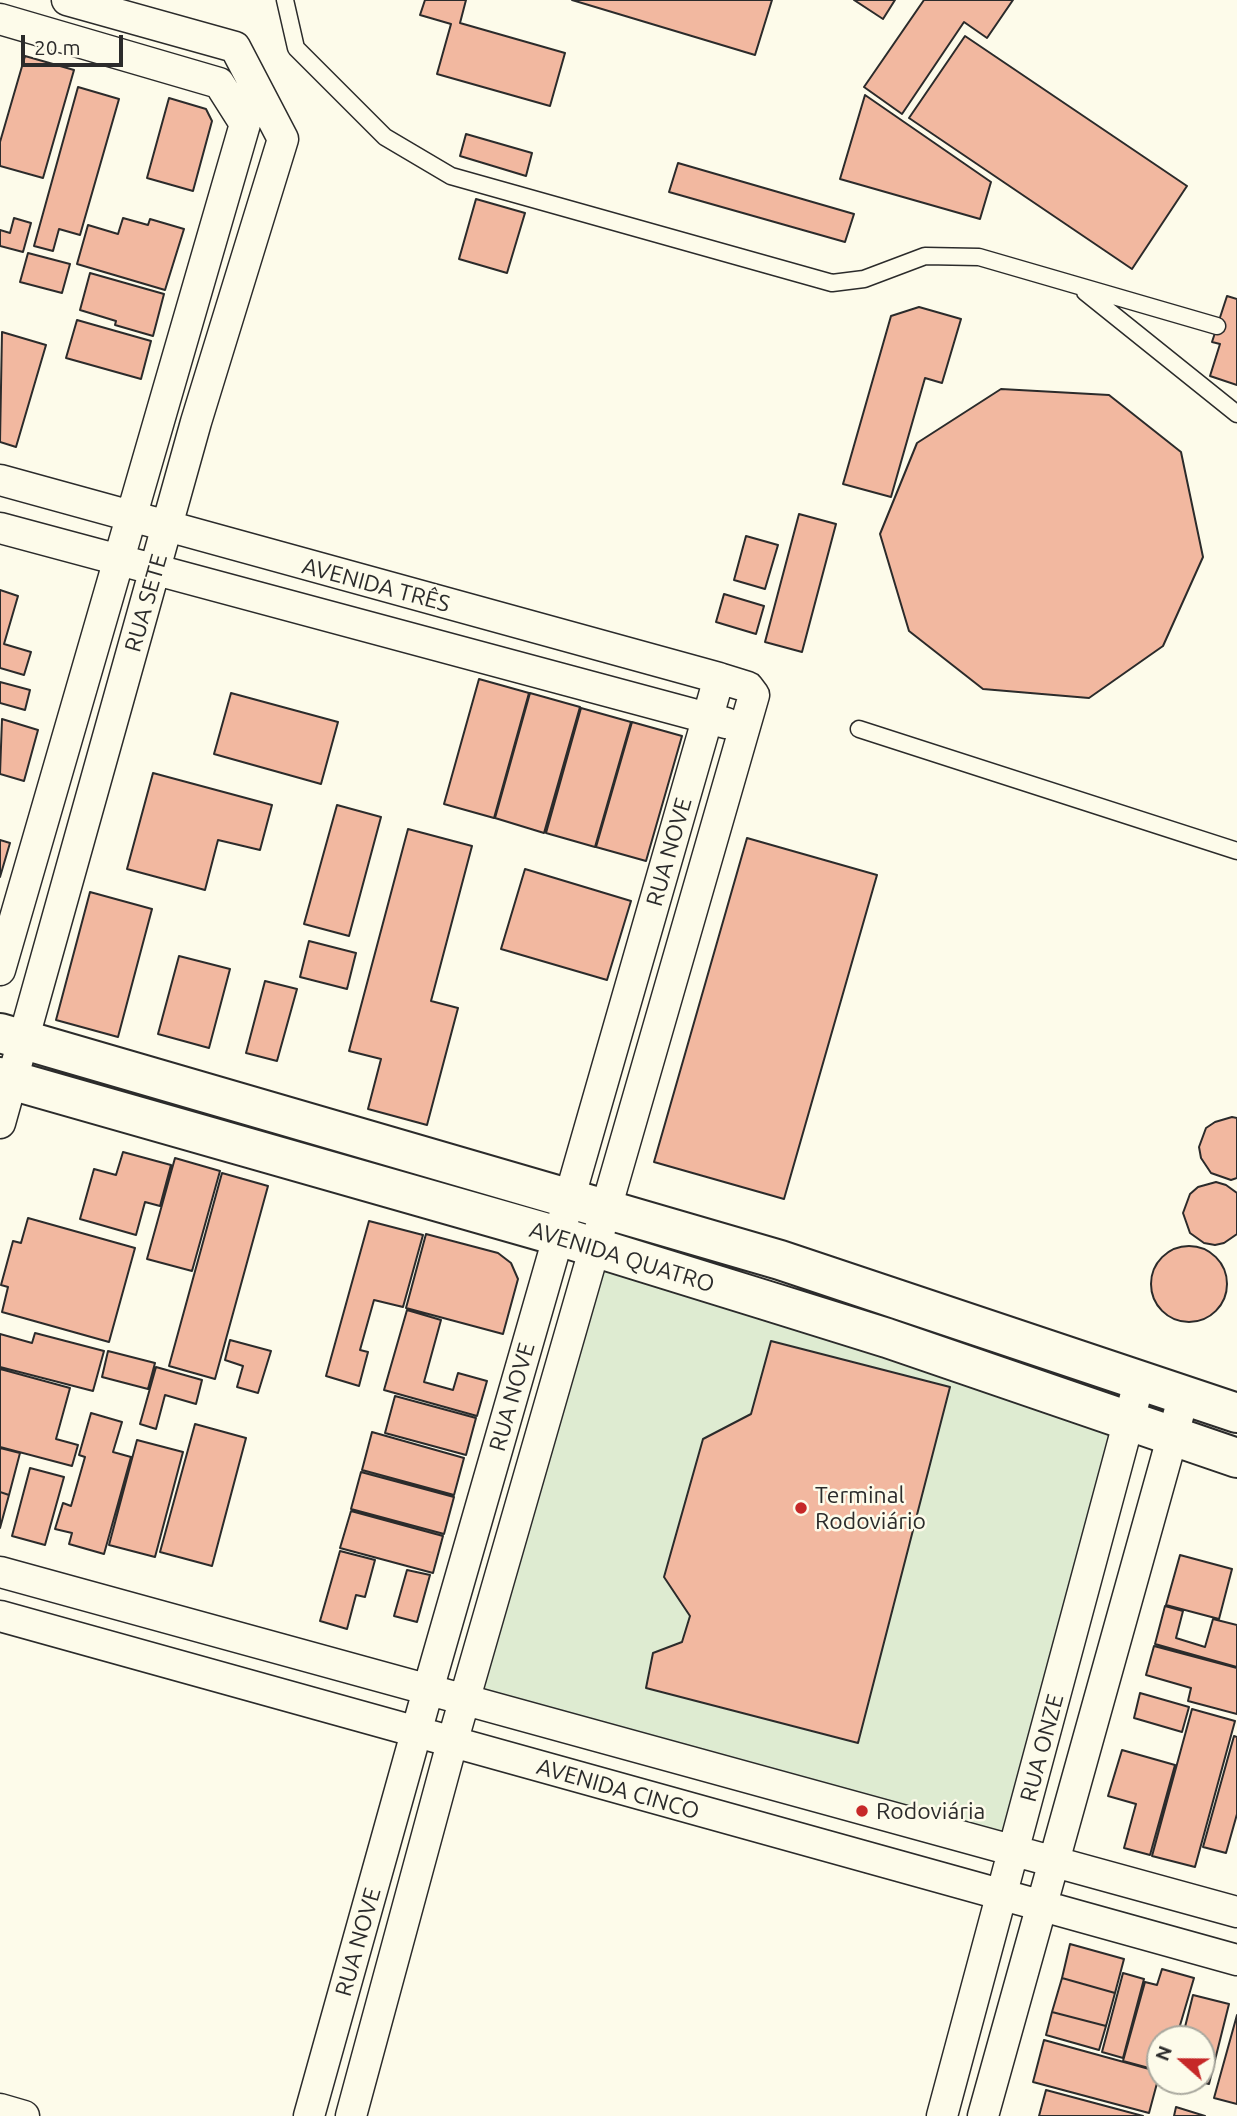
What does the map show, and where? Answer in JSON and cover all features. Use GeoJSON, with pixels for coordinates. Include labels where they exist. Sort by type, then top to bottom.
{"type":"FeatureCollection","features":[{"type":"Feature","properties":{"kind":"main road","name":"AVENIDA QUATRO"},"geometry":{"type":"LineString","coordinates":[[12,1037],[780,1261],[1237,1413]]}},
{"type":"Feature","properties":{"kind":"main road","name":"AVENIDA QUATRO"},"geometry":{"type":"LineString","coordinates":[[6,1079],[558,1236],[887,1338],[1237,1458]]}},
{"type":"Feature","properties":{"kind":"main road"},"geometry":{"type":"LineString","coordinates":[[162,1123],[173,1085]]}},
{"type":"Feature","properties":{"kind":"main road"},"geometry":{"type":"LineString","coordinates":[[284,1158],[294,1120]]}},
{"type":"Feature","properties":{"kind":"street","name":"RUA SETE"},"geometry":{"type":"LineString","coordinates":[[0,1123],[12,1037],[108,731],[283,139],[235,47],[67,0]]}},
{"type":"Feature","properties":{"kind":"street"},"geometry":{"type":"LineString","coordinates":[[0,19],[219,83],[231,102],[257,88]]}},
{"type":"Feature","properties":{"kind":"street","name":"RUA SETE"},"geometry":{"type":"LineString","coordinates":[[0,970],[245,124],[231,102]]}},
{"type":"Feature","properties":{"kind":"street"},"geometry":{"type":"LineString","coordinates":[[214,229],[251,240]]}},
{"type":"Feature","properties":{"kind":"street"},"geometry":{"type":"LineString","coordinates":[[177,354],[215,363]]}},
{"type":"Feature","properties":{"kind":"street","name":"AVENIDA TRÊS"},"geometry":{"type":"LineString","coordinates":[[0,480],[719,678],[752,691]]}},
{"type":"Feature","properties":{"kind":"street","name":"AVENIDA TRÊS"},"geometry":{"type":"LineString","coordinates":[[0,528],[745,728]]}},
{"type":"Feature","properties":{"kind":"street","name":"RUA NOVE"},"geometry":{"type":"LineString","coordinates":[[309,2116],[428,1690],[719,678]]}},
{"type":"Feature","properties":{"kind":"street","name":"RUA NOVE"},"geometry":{"type":"LineString","coordinates":[[351,2116],[452,1743],[745,728],[754,695],[752,691]]}},
{"type":"Feature","properties":{"kind":"street"},"geometry":{"type":"LineString","coordinates":[[70,722],[108,731]]}},
{"type":"Feature","properties":{"kind":"street","name":"RUA ONZE"},"geometry":{"type":"LineString","coordinates":[[942,2116],[1140,1379]]}},
{"type":"Feature","properties":{"kind":"street","name":"RUA ONZE"},"geometry":{"type":"LineString","coordinates":[[983,2116],[1184,1395]]}},
{"type":"Feature","properties":{"kind":"street","name":"AVENIDA CINCO"},"geometry":{"type":"LineString","coordinates":[[0,1572],[1054,1864],[1237,1912]]}},
{"type":"Feature","properties":{"kind":"street"},"geometry":{"type":"LineString","coordinates":[[79,1638],[92,1597]]}},
{"type":"Feature","properties":{"kind":"street","name":"AVENIDA CINCO"},"geometry":{"type":"LineString","coordinates":[[0,1616],[1237,1960]]}},
{"type":"Feature","properties":{"kind":"street"},"geometry":{"type":"LineString","coordinates":[[0,2109],[24,2116]]}},
{"type":"Feature","properties":{"kind":"lane"},"geometry":{"type":"LineString","coordinates":[[285,0],[296,48],[385,137],[451,176],[832,283],[864,279],[925,256],[978,257],[1217,326]]}},
{"type":"Feature","properties":{"kind":"lane"},"geometry":{"type":"LineString","coordinates":[[1078,286],[1237,414]]}},
{"type":"Feature","properties":{"kind":"lane"},"geometry":{"type":"LineString","coordinates":[[859,729],[1237,851]]}},
{"type":"Feature","properties":{"kind":"green space"},"geometry":{"type":"Polygon","coordinates":[[[595,1248],[1129,1422],[1014,1853],[464,1700],[595,1248]]]}},
{"type":"Feature","properties":{"kind":"building"},"geometry":{"type":"Polygon","coordinates":[[[425,0],[466,0],[460,23],[565,53],[550,106],[437,74],[451,24],[420,15],[425,0]]]}},
{"type":"Feature","properties":{"kind":"building"},"geometry":{"type":"Polygon","coordinates":[[[572,0],[772,0],[755,55],[572,0]]]}},
{"type":"Feature","properties":{"kind":"building"},"geometry":{"type":"Polygon","coordinates":[[[854,0],[895,0],[883,19],[854,0]]]}},
{"type":"Feature","properties":{"kind":"building"},"geometry":{"type":"Polygon","coordinates":[[[924,0],[1013,0],[987,38],[964,22],[902,114],[864,87],[924,0]]]}},
{"type":"Feature","properties":{"kind":"building"},"geometry":{"type":"Polygon","coordinates":[[[965,36],[1187,186],[1132,269],[909,118],[965,36]]]}},
{"type":"Feature","properties":{"kind":"building"},"geometry":{"type":"Polygon","coordinates":[[[25,56],[74,70],[43,178],[0,166],[0,142],[25,56]]]}},
{"type":"Feature","properties":{"kind":"building"},"geometry":{"type":"Polygon","coordinates":[[[78,87],[119,99],[80,235],[59,229],[53,251],[34,246],[78,87]]]}},
{"type":"Feature","properties":{"kind":"building"},"geometry":{"type":"Polygon","coordinates":[[[865,95],[991,182],[980,219],[840,179],[865,95]]]}},
{"type":"Feature","properties":{"kind":"building"},"geometry":{"type":"Polygon","coordinates":[[[169,98],[206,109],[212,121],[193,191],[147,178],[169,98]]]}},
{"type":"Feature","properties":{"kind":"building"},"geometry":{"type":"Polygon","coordinates":[[[466,134],[532,153],[526,176],[460,156],[466,134]]]}},
{"type":"Feature","properties":{"kind":"building"},"geometry":{"type":"Polygon","coordinates":[[[678,163],[854,214],[845,242],[669,192],[678,163]]]}},
{"type":"Feature","properties":{"kind":"building"},"geometry":{"type":"Polygon","coordinates":[[[476,199],[525,213],[507,273],[459,259],[476,199]]]}},
{"type":"Feature","properties":{"kind":"building"},"geometry":{"type":"Polygon","coordinates":[[[14,218],[31,223],[23,252],[0,246],[0,230],[10,233],[14,218]]]}},
{"type":"Feature","properties":{"kind":"building"},"geometry":{"type":"Polygon","coordinates":[[[123,218],[148,225],[150,219],[184,229],[165,290],[77,264],[88,225],[118,234],[123,218]]]}},
{"type":"Feature","properties":{"kind":"building"},"geometry":{"type":"Polygon","coordinates":[[[28,253],[70,264],[62,293],[20,282],[28,253]]]}},
{"type":"Feature","properties":{"kind":"building"},"geometry":{"type":"Polygon","coordinates":[[[90,273],[164,294],[153,336],[115,325],[116,321],[80,310],[90,273]]]}},
{"type":"Feature","properties":{"kind":"building"},"geometry":{"type":"Polygon","coordinates":[[[1227,296],[1237,299],[1237,385],[1210,376],[1220,344],[1212,342],[1227,296]]]}},
{"type":"Feature","properties":{"kind":"building"},"geometry":{"type":"Polygon","coordinates":[[[919,307],[961,319],[942,383],[925,378],[891,497],[843,484],[891,316],[919,307]]]}},
{"type":"Feature","properties":{"kind":"building"},"geometry":{"type":"Polygon","coordinates":[[[77,320],[151,341],[141,379],[66,358],[77,320]]]}},
{"type":"Feature","properties":{"kind":"building"},"geometry":{"type":"Polygon","coordinates":[[[2,332],[46,345],[16,447],[0,442],[2,332]]]}},
{"type":"Feature","properties":{"kind":"building"},"geometry":{"type":"Polygon","coordinates":[[[1001,389],[1109,395],[1181,452],[1203,557],[1163,646],[1089,698],[983,689],[909,631],[880,534],[917,443],[1001,389]]]}},
{"type":"Feature","properties":{"kind":"building"},"geometry":{"type":"Polygon","coordinates":[[[799,514],[836,524],[802,652],[765,642],[799,514]]]}},
{"type":"Feature","properties":{"kind":"building"},"geometry":{"type":"Polygon","coordinates":[[[746,536],[778,545],[765,589],[734,580],[746,536]]]}},
{"type":"Feature","properties":{"kind":"building"},"geometry":{"type":"Polygon","coordinates":[[[0,590],[18,596],[4,644],[31,652],[24,675],[0,668],[0,590]]]}},
{"type":"Feature","properties":{"kind":"building"},"geometry":{"type":"Polygon","coordinates":[[[724,594],[764,606],[756,634],[716,622],[724,594]]]}},
{"type":"Feature","properties":{"kind":"building"},"geometry":{"type":"Polygon","coordinates":[[[479,679],[529,693],[494,818],[444,804],[479,679]]]}},
{"type":"Feature","properties":{"kind":"building"},"geometry":{"type":"Polygon","coordinates":[[[0,682],[30,690],[25,710],[0,703],[0,682]]]}},
{"type":"Feature","properties":{"kind":"building"},"geometry":{"type":"Polygon","coordinates":[[[231,693],[338,722],[321,784],[214,754],[231,693]]]}},
{"type":"Feature","properties":{"kind":"building"},"geometry":{"type":"Polygon","coordinates":[[[530,693],[580,707],[544,833],[495,818],[530,693]]]}},
{"type":"Feature","properties":{"kind":"building"},"geometry":{"type":"Polygon","coordinates":[[[581,708],[631,722],[595,847],[546,833],[581,708]]]}},
{"type":"Feature","properties":{"kind":"building"},"geometry":{"type":"Polygon","coordinates":[[[2,719],[38,730],[24,781],[0,774],[2,719]]]}},
{"type":"Feature","properties":{"kind":"building"},"geometry":{"type":"Polygon","coordinates":[[[632,722],[682,736],[646,861],[596,847],[632,722]]]}},
{"type":"Feature","properties":{"kind":"building"},"geometry":{"type":"Polygon","coordinates":[[[153,773],[272,805],[260,850],[218,840],[205,890],[127,869],[153,773]]]}},
{"type":"Feature","properties":{"kind":"building"},"geometry":{"type":"Polygon","coordinates":[[[337,805],[381,817],[349,936],[304,924],[337,805]]]}},
{"type":"Feature","properties":{"kind":"building"},"geometry":{"type":"Polygon","coordinates":[[[408,829],[472,846],[431,1001],[458,1008],[427,1125],[368,1109],[381,1059],[349,1051],[408,829]]]}},
{"type":"Feature","properties":{"kind":"building"},"geometry":{"type":"Polygon","coordinates":[[[747,838],[877,875],[784,1199],[654,1162],[747,838]]]}},
{"type":"Feature","properties":{"kind":"building"},"geometry":{"type":"Polygon","coordinates":[[[0,840],[10,843],[0,877],[0,840]]]}},
{"type":"Feature","properties":{"kind":"building"},"geometry":{"type":"Polygon","coordinates":[[[525,869],[631,901],[607,980],[501,949],[525,869]]]}},
{"type":"Feature","properties":{"kind":"building"},"geometry":{"type":"Polygon","coordinates":[[[90,892],[152,909],[118,1037],[56,1020],[90,892]]]}},
{"type":"Feature","properties":{"kind":"building"},"geometry":{"type":"Polygon","coordinates":[[[309,941],[356,953],[347,989],[300,977],[309,941]]]}},
{"type":"Feature","properties":{"kind":"building"},"geometry":{"type":"Polygon","coordinates":[[[179,956],[230,969],[209,1048],[158,1034],[179,956]]]}},
{"type":"Feature","properties":{"kind":"building"},"geometry":{"type":"Polygon","coordinates":[[[265,981],[297,989],[277,1061],[246,1053],[265,981]]]}},
{"type":"Feature","properties":{"kind":"building"},"geometry":{"type":"Polygon","coordinates":[[[1232,1117],[1237,1118],[1237,1178],[1231,1180],[1211,1173],[1201,1158],[1199,1147],[1206,1128],[1232,1117]]]}},
{"type":"Feature","properties":{"kind":"building"},"geometry":{"type":"Polygon","coordinates":[[[123,1152],[171,1165],[160,1206],[145,1202],[136,1235],[80,1219],[94,1169],[116,1175],[123,1152]]]}},
{"type":"Feature","properties":{"kind":"building"},"geometry":{"type":"Polygon","coordinates":[[[175,1158],[220,1171],[192,1271],[147,1259],[175,1158]]]}},
{"type":"Feature","properties":{"kind":"building"},"geometry":{"type":"Polygon","coordinates":[[[222,1173],[268,1186],[215,1379],[169,1366],[222,1173]]]}},
{"type":"Feature","properties":{"kind":"building"},"geometry":{"type":"Polygon","coordinates":[[[1216,1182],[1237,1193],[1237,1234],[1224,1243],[1215,1245],[1204,1243],[1190,1233],[1183,1213],[1190,1194],[1198,1187],[1216,1182]]]}},
{"type":"Feature","properties":{"kind":"building"},"geometry":{"type":"Polygon","coordinates":[[[28,1218],[135,1248],[109,1342],[2,1312],[8,1287],[1,1285],[13,1241],[21,1243],[28,1218]]]}},
{"type":"Feature","properties":{"kind":"building"},"geometry":{"type":"Polygon","coordinates":[[[369,1221],[423,1235],[403,1307],[374,1300],[360,1350],[368,1352],[359,1386],[326,1376],[369,1221]]]}},
{"type":"Feature","properties":{"kind":"building"},"geometry":{"type":"Polygon","coordinates":[[[426,1234],[498,1253],[511,1263],[518,1279],[503,1334],[406,1308],[426,1234]]]}},
{"type":"Feature","properties":{"kind":"building"},"geometry":{"type":"Polygon","coordinates":[[[1189,1246],[1203,1249],[1216,1257],[1224,1270],[1227,1284],[1224,1298],[1216,1311],[1203,1319],[1189,1322],[1175,1319],[1162,1311],[1154,1298],[1151,1284],[1154,1270],[1162,1257],[1175,1249],[1189,1246]]]}},
{"type":"Feature","properties":{"kind":"building"},"geometry":{"type":"Polygon","coordinates":[[[407,1310],[441,1320],[424,1382],[453,1390],[458,1373],[487,1381],[477,1416],[384,1390],[407,1310]]]}},
{"type":"Feature","properties":{"kind":"building"},"geometry":{"type":"Polygon","coordinates":[[[35,1333],[104,1351],[93,1391],[0,1367],[0,1334],[32,1343],[35,1333]]]}},
{"type":"Feature","properties":{"kind":"building"},"geometry":{"type":"Polygon","coordinates":[[[230,1340],[271,1351],[258,1393],[237,1387],[243,1366],[225,1360],[230,1340]]]}},
{"type":"Feature","properties":{"kind":"building","name":"Terminal Rodoviário"},"geometry":{"type":"Polygon","coordinates":[[[771,1341],[950,1387],[858,1743],[646,1688],[653,1653],[682,1642],[690,1616],[664,1577],[703,1439],[751,1414],[771,1341]]]}},
{"type":"Feature","properties":{"kind":"building"},"geometry":{"type":"Polygon","coordinates":[[[108,1351],[155,1363],[148,1389],[102,1377],[108,1351]]]}},
{"type":"Feature","properties":{"kind":"building"},"geometry":{"type":"Polygon","coordinates":[[[156,1367],[202,1380],[196,1404],[165,1395],[156,1429],[140,1424],[156,1367]]]}},
{"type":"Feature","properties":{"kind":"building"},"geometry":{"type":"Polygon","coordinates":[[[0,1369],[70,1388],[56,1439],[78,1445],[72,1466],[0,1447],[0,1369]]]}},
{"type":"Feature","properties":{"kind":"building"},"geometry":{"type":"Polygon","coordinates":[[[395,1396],[476,1418],[466,1455],[385,1433],[395,1396]]]}},
{"type":"Feature","properties":{"kind":"building"},"geometry":{"type":"Polygon","coordinates":[[[91,1413],[122,1422],[113,1452],[131,1457],[104,1554],[69,1544],[72,1533],[55,1529],[63,1503],[71,1506],[85,1457],[79,1455],[91,1413]]]}},
{"type":"Feature","properties":{"kind":"building"},"geometry":{"type":"Polygon","coordinates":[[[195,1424],[246,1438],[212,1566],[160,1552],[195,1424]]]}},
{"type":"Feature","properties":{"kind":"building"},"geometry":{"type":"Polygon","coordinates":[[[372,1432],[464,1458],[454,1495],[362,1470],[372,1432]]]}},
{"type":"Feature","properties":{"kind":"building"},"geometry":{"type":"Polygon","coordinates":[[[137,1440],[183,1452],[155,1557],[109,1545],[137,1440]]]}},
{"type":"Feature","properties":{"kind":"building"},"geometry":{"type":"Polygon","coordinates":[[[0,1448],[20,1453],[9,1495],[0,1492],[0,1448]]]}},
{"type":"Feature","properties":{"kind":"building"},"geometry":{"type":"Polygon","coordinates":[[[30,1468],[64,1477],[45,1545],[12,1536],[30,1468]]]}},
{"type":"Feature","properties":{"kind":"building"},"geometry":{"type":"Polygon","coordinates":[[[361,1472],[454,1497],[444,1534],[351,1509],[361,1472]]]}},
{"type":"Feature","properties":{"kind":"building"},"geometry":{"type":"Polygon","coordinates":[[[0,1492],[9,1495],[0,1528],[0,1492]]]}},
{"type":"Feature","properties":{"kind":"building"},"geometry":{"type":"Polygon","coordinates":[[[351,1511],[443,1536],[433,1573],[340,1548],[351,1511]]]}},
{"type":"Feature","properties":{"kind":"building"},"geometry":{"type":"Polygon","coordinates":[[[340,1551],[375,1560],[365,1597],[356,1595],[347,1629],[320,1621],[340,1551]]]}},
{"type":"Feature","properties":{"kind":"building"},"geometry":{"type":"Polygon","coordinates":[[[1180,1555],[1232,1569],[1219,1619],[1166,1605],[1180,1555]]]}},
{"type":"Feature","properties":{"kind":"building"},"geometry":{"type":"Polygon","coordinates":[[[407,1570],[430,1575],[417,1622],[394,1616],[407,1570]]]}},
{"type":"Feature","properties":{"kind":"building"},"geometry":{"type":"Polygon","coordinates":[[[1165,1606],[1183,1611],[1176,1638],[1205,1647],[1213,1619],[1237,1625],[1237,1667],[1155,1644],[1165,1606]]]}},
{"type":"Feature","properties":{"kind":"building"},"geometry":{"type":"Polygon","coordinates":[[[1154,1646],[1237,1668],[1237,1714],[1188,1701],[1191,1688],[1146,1675],[1154,1646]]]}},
{"type":"Feature","properties":{"kind":"building"},"geometry":{"type":"Polygon","coordinates":[[[1140,1693],[1189,1707],[1182,1732],[1134,1718],[1140,1693]]]}},
{"type":"Feature","properties":{"kind":"building"},"geometry":{"type":"Polygon","coordinates":[[[1192,1709],[1235,1721],[1195,1867],[1152,1856],[1192,1709]]]}},
{"type":"Feature","properties":{"kind":"building"},"geometry":{"type":"Polygon","coordinates":[[[1234,1736],[1237,1737],[1237,1814],[1226,1853],[1203,1847],[1234,1736]]]}},
{"type":"Feature","properties":{"kind":"building"},"geometry":{"type":"Polygon","coordinates":[[[1122,1750],[1175,1765],[1150,1855],[1124,1848],[1136,1804],[1108,1796],[1122,1750]]]}},
{"type":"Feature","properties":{"kind":"building"},"geometry":{"type":"Polygon","coordinates":[[[1070,1944],[1124,1959],[1115,1993],[1062,1978],[1070,1944]]]}},
{"type":"Feature","properties":{"kind":"building"},"geometry":{"type":"Polygon","coordinates":[[[1162,1969],[1194,1978],[1180,2025],[1146,2025],[1146,2067],[1123,2061],[1145,1982],[1157,1985],[1162,1969]]]}},
{"type":"Feature","properties":{"kind":"building"},"geometry":{"type":"Polygon","coordinates":[[[1123,1973],[1144,1979],[1123,2058],[1102,2052],[1123,1973]]]}},
{"type":"Feature","properties":{"kind":"building"},"geometry":{"type":"Polygon","coordinates":[[[1062,1978],[1115,1993],[1106,2026],[1052,2012],[1062,1978]]]}},
{"type":"Feature","properties":{"kind":"building"},"geometry":{"type":"Polygon","coordinates":[[[1193,1995],[1229,2004],[1216,2056],[1216,2025],[1186,2025],[1193,1995]]]}},
{"type":"Feature","properties":{"kind":"building"},"geometry":{"type":"Polygon","coordinates":[[[1052,2012],[1106,2026],[1099,2050],[1046,2035],[1052,2012]]]}},
{"type":"Feature","properties":{"kind":"building"},"geometry":{"type":"Polygon","coordinates":[[[1237,2015],[1237,2104],[1214,2098],[1237,2015]]]}},
{"type":"Feature","properties":{"kind":"building"},"geometry":{"type":"Polygon","coordinates":[[[1044,2040],[1146,2068],[1146,2095],[1154,2095],[1149,2113],[1033,2082],[1044,2040]]]}},
{"type":"Feature","properties":{"kind":"building"},"geometry":{"type":"Polygon","coordinates":[[[1046,2090],[1143,2116],[1039,2116],[1046,2090]]]}},
{"type":"Feature","properties":{"kind":"building"},"geometry":{"type":"Polygon","coordinates":[[[1176,2107],[1205,2116],[1174,2116],[1176,2107]]]}},
{"type":"Feature","properties":{"kind":"place","name":"Terminal Rodoviário"},"geometry":{"type":"Point","coordinates":[801,1508]}},
{"type":"Feature","properties":{"kind":"place","name":"Rodoviária"},"geometry":{"type":"Point","coordinates":[862,1811]}}]}
